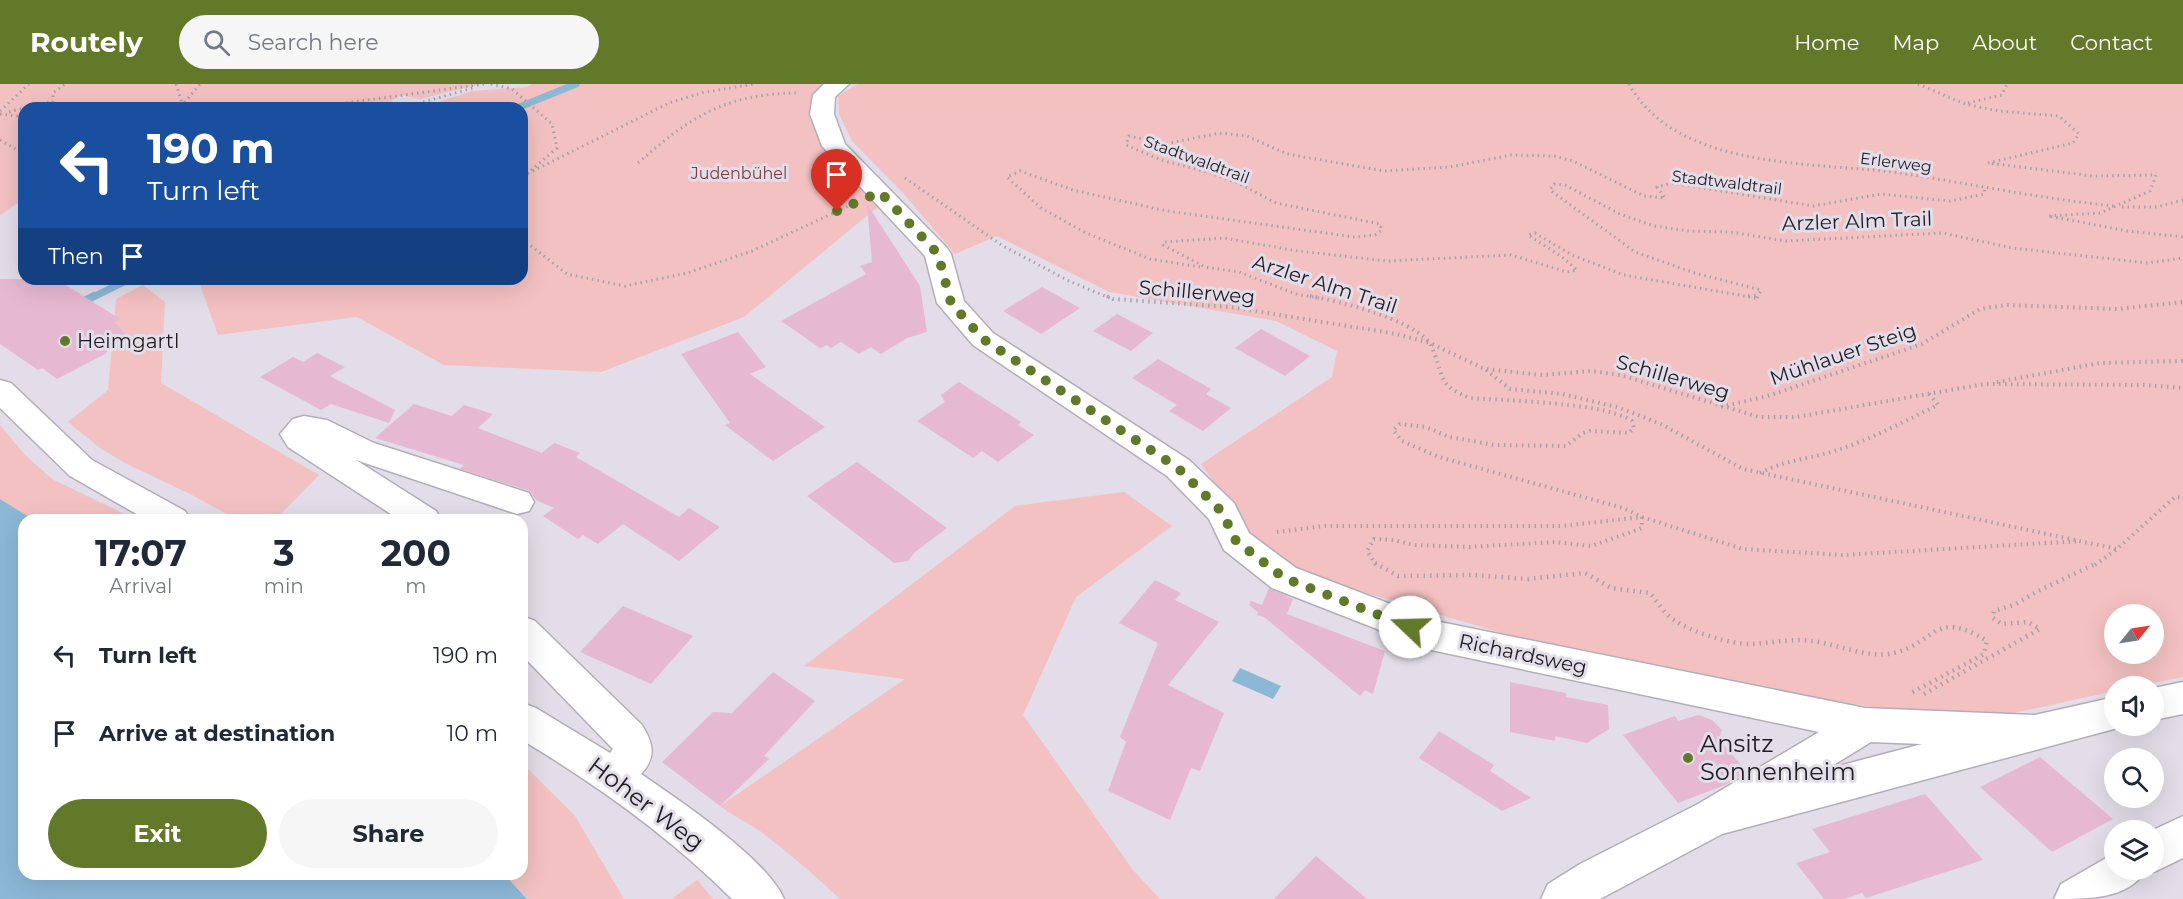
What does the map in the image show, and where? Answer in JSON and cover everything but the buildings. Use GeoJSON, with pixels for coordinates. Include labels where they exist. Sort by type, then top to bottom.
{"type":"FeatureCollection","features":[{"type":"Feature","properties":{"kind":"street","name":"Richardsweg"},"geometry":{"type":"LineString","coordinates":[[831,89],[822,114],[834,146],[887,182],[938,254],[951,303],[983,339],[1178,468],[1222,512],[1236,541],[1284,578],[1431,635],[1865,725],[2035,732]]}},
{"type":"Feature","properties":{"kind":"street"},"geometry":{"type":"LineString","coordinates":[[0,390],[81,468],[162,514]]}},
{"type":"Feature","properties":{"kind":"street"},"geometry":{"type":"LineString","coordinates":[[415,514],[299,439],[296,434],[298,430],[304,427],[316,428],[363,451],[517,502]]}},
{"type":"Feature","properties":{"kind":"street"},"geometry":{"type":"LineString","coordinates":[[528,637],[628,737],[632,744],[633,754],[614,776]]}},
{"type":"Feature","properties":{"kind":"street"},"geometry":{"type":"LineString","coordinates":[[2164,702],[2183,698]]}},
{"type":"Feature","properties":{"kind":"street"},"geometry":{"type":"LineString","coordinates":[[1713,817],[2104,716]]}},
{"type":"Feature","properties":{"kind":"street","name":"Hoher Weg"},"geometry":{"type":"LineString","coordinates":[[528,724],[614,776],[733,869],[762,899]]}},
{"type":"Feature","properties":{"kind":"street"},"geometry":{"type":"LineString","coordinates":[[1563,899],[1595,878],[1713,817],[1865,725]]}},
{"type":"Feature","properties":{"kind":"street"},"geometry":{"type":"LineString","coordinates":[[2164,846],[2183,835]]}},
{"type":"Feature","properties":{"kind":"street"},"geometry":{"type":"LineString","coordinates":[[2076,899],[2107,880]]}},
{"type":"Feature","properties":{"kind":"path"},"geometry":{"type":"LineString","coordinates":[[0,113],[29,84]]}},
{"type":"Feature","properties":{"kind":"path"},"geometry":{"type":"LineString","coordinates":[[49,102],[53,101],[53,93],[65,84]]}},
{"type":"Feature","properties":{"kind":"path"},"geometry":{"type":"LineString","coordinates":[[176,84],[182,102]]}},
{"type":"Feature","properties":{"kind":"path"},"geometry":{"type":"LineString","coordinates":[[187,102],[200,84]]}},
{"type":"Feature","properties":{"kind":"path"},"geometry":{"type":"LineString","coordinates":[[423,102],[487,84]]}},
{"type":"Feature","properties":{"kind":"path"},"geometry":{"type":"LineString","coordinates":[[353,102],[487,84],[513,89],[526,102]]}},
{"type":"Feature","properties":{"kind":"path"},"geometry":{"type":"LineString","coordinates":[[528,174],[669,103],[701,93],[754,84]]}},
{"type":"Feature","properties":{"kind":"path","name":"Erlerweg"},"geometry":{"type":"LineString","coordinates":[[1629,84],[1636,100],[1666,125],[1700,142],[1736,154],[1761,159],[1874,170],[2118,207],[2157,207],[2183,200]]}},
{"type":"Feature","properties":{"kind":"path"},"geometry":{"type":"LineString","coordinates":[[1918,84],[1965,104],[1998,111],[2030,111],[2059,116],[2079,134],[2073,144],[1988,163],[2061,174],[2117,178],[2156,175],[2150,191],[2118,207],[2100,213],[2048,216],[2128,231],[2183,237]]}},
{"type":"Feature","properties":{"kind":"path"},"geometry":{"type":"LineString","coordinates":[[1965,104],[2002,95],[2007,84]]}},
{"type":"Feature","properties":{"kind":"path"},"geometry":{"type":"LineString","coordinates":[[638,163],[672,132],[724,103],[763,94],[831,89]]}},
{"type":"Feature","properties":{"kind":"path"},"geometry":{"type":"LineString","coordinates":[[528,104],[552,124],[557,148],[528,173]]}},
{"type":"Feature","properties":{"kind":"path"},"geometry":{"type":"LineString","coordinates":[[5,113],[18,110]]}},
{"type":"Feature","properties":{"kind":"path"},"geometry":{"type":"LineString","coordinates":[[0,113],[18,116]]}},
{"type":"Feature","properties":{"kind":"path","name":"Stadtwaldtrail"},"geometry":{"type":"LineString","coordinates":[[1204,267],[1150,259],[1086,233],[1041,208],[1007,177],[1020,171],[1073,190],[1167,211],[1354,237],[1375,235],[1382,230],[1380,224],[1276,203],[1238,183],[1211,173],[1161,160],[1126,145],[1129,136],[1165,144],[1220,133],[1247,136],[1287,154],[1384,171],[1450,167],[1511,155],[1554,156],[1573,161],[1644,196],[1665,198],[1657,187],[1672,183],[1813,206],[1881,194],[1950,201],[1984,194],[1984,186]]}},
{"type":"Feature","properties":{"kind":"path"},"geometry":{"type":"LineString","coordinates":[[0,140],[18,150]]}},
{"type":"Feature","properties":{"kind":"path"},"geometry":{"type":"LineString","coordinates":[[528,244],[567,274],[625,286],[687,273],[752,251],[887,182]]}},
{"type":"Feature","properties":{"kind":"path","name":"Schillerweg"},"geometry":{"type":"LineString","coordinates":[[887,182],[1003,246],[1069,280],[1113,299],[1230,307],[1397,334],[1430,343],[1485,369],[1542,375],[1591,371],[1620,375],[1759,417],[1796,417],[1985,384],[2145,385],[2183,388]]}},
{"type":"Feature","properties":{"kind":"path","name":"Arzler Alm Trail"},"geometry":{"type":"LineString","coordinates":[[1430,343],[1408,327],[1371,312],[1338,301],[1296,294],[1239,272],[1204,267],[1163,245],[1164,242],[1224,238],[1298,251],[1387,261],[1510,255],[1567,272],[1577,270],[1574,264],[1553,254],[1528,235],[1535,233],[1572,255],[1624,275],[1757,298],[1761,290],[1748,285],[1695,273],[1635,252],[1600,225],[1558,198],[1550,190],[1554,184],[1564,185],[1620,214],[1654,226],[1689,231],[1730,232],[1786,241],[1943,232],[2012,248],[2148,263],[2183,258]]}},
{"type":"Feature","properties":{"kind":"path","name":"Mühlauer Steig"},"geometry":{"type":"LineString","coordinates":[[1720,407],[1771,395],[1922,344],[1980,309],[2006,305],[2117,309],[2183,302]]}},
{"type":"Feature","properties":{"kind":"path"},"geometry":{"type":"LineString","coordinates":[[1430,343],[1446,386],[1455,392],[1470,398],[1599,409],[1623,415],[1632,421],[1634,428],[1629,433],[1591,431],[1582,433],[1566,446],[1495,445],[1449,437],[1426,427],[1400,424],[1393,430],[1402,441],[1439,457],[1585,496],[1743,549],[1843,555],[2081,541]]}},
{"type":"Feature","properties":{"kind":"path"},"geometry":{"type":"LineString","coordinates":[[1985,384],[2100,363],[2183,361]]}},
{"type":"Feature","properties":{"kind":"path"},"geometry":{"type":"LineString","coordinates":[[1485,369],[1510,389],[1563,394],[1620,408],[1663,425],[1743,470],[2117,549]]}},
{"type":"Feature","properties":{"kind":"path"},"geometry":{"type":"LineString","coordinates":[[1760,473],[1772,466],[1839,450],[1891,428],[1938,405],[1928,393]]}},
{"type":"Feature","properties":{"kind":"path"},"geometry":{"type":"LineString","coordinates":[[1865,725],[2024,640],[2040,629],[2028,622],[2002,624],[1993,618],[1994,611],[2014,605],[2038,591],[2094,566],[2117,549],[2175,497],[2183,498]]}},
{"type":"Feature","properties":{"kind":"path"},"geometry":{"type":"LineString","coordinates":[[1222,512],[1248,513],[1278,533],[1325,526],[1562,526],[1642,517]]}},
{"type":"Feature","properties":{"kind":"path"},"geometry":{"type":"LineString","coordinates":[[1642,517],[1642,528],[1591,546],[1555,542],[1469,547],[1414,545],[1394,540],[1374,539],[1367,551],[1377,566],[1398,576],[1472,575],[1528,579],[1585,573],[1611,588],[1650,592],[1675,621],[1741,644],[1809,641],[1868,653],[1892,654],[1914,645],[1947,625],[1977,633],[1987,641],[1984,654],[1874,713],[1865,725]]}},
{"type":"Feature","properties":{"kind":"green space"},"geometry":{"type":"Polygon","coordinates":[[[0,84],[481,84],[420,99],[401,95],[391,101],[393,102],[18,102],[18,203],[0,215],[0,84]]]}},
{"type":"Feature","properties":{"kind":"green space","name":"Judenbühel"},"geometry":{"type":"Polygon","coordinates":[[[532,84],[829,84],[812,107],[885,201],[744,317],[601,372],[444,365],[357,317],[218,335],[200,285],[528,285],[528,102],[438,102],[472,91],[527,87],[532,84]]]}},
{"type":"Feature","properties":{"kind":"green space"},"geometry":{"type":"Polygon","coordinates":[[[858,84],[2183,84],[2183,677],[2164,681],[2164,676],[2104,676],[2104,693],[1972,722],[1619,668],[1303,574],[1257,543],[1201,464],[1332,377],[1337,351],[1276,321],[1109,292],[997,236],[955,254],[904,194],[852,141],[839,114],[838,96],[858,84]]]}},
{"type":"Feature","properties":{"kind":"green space"},"geometry":{"type":"Polygon","coordinates":[[[143,285],[165,302],[161,383],[319,475],[281,514],[227,514],[125,463],[100,448],[68,422],[108,390],[116,299],[143,285]]]}},
{"type":"Feature","properties":{"kind":"green space"},"geometry":{"type":"Polygon","coordinates":[[[0,425],[25,455],[52,479],[125,514],[24,514],[0,499],[0,425]]]}},
{"type":"Feature","properties":{"kind":"green space"},"geometry":{"type":"Polygon","coordinates":[[[1124,492],[1172,526],[1076,597],[1023,715],[1133,870],[1160,899],[840,899],[770,839],[720,806],[905,679],[804,666],[1015,506],[1124,492]]]}},
{"type":"Feature","properties":{"kind":"green space"},"geometry":{"type":"Polygon","coordinates":[[[528,769],[575,816],[624,899],[528,899],[510,880],[528,880],[528,769]]]}},
{"type":"Feature","properties":{"kind":"green space"},"geometry":{"type":"Polygon","coordinates":[[[697,880],[713,899],[672,899],[697,880]]]}},
{"type":"Feature","properties":{"kind":"water"},"geometry":{"type":"Polygon","coordinates":[[[0,499],[24,514],[18,514],[18,880],[510,880],[527,899],[0,899],[0,499]]]}},
{"type":"Feature","properties":{"kind":"water"},"geometry":{"type":"Polygon","coordinates":[[[1240,668],[1281,686],[1273,699],[1232,681],[1240,668]]]}},
{"type":"Feature","properties":{"kind":"waterway"},"geometry":{"type":"LineString","coordinates":[[528,104],[576,84]]}},
{"type":"Feature","properties":{"kind":"waterway"},"geometry":{"type":"LineString","coordinates":[[91,298],[118,285]]}},
{"type":"Feature","properties":{"kind":"waterway"},"geometry":{"type":"LineString","coordinates":[[78,304],[94,296]]}},
{"type":"Feature","properties":{"kind":"place","name":"Heimgartl"},"geometry":{"type":"Point","coordinates":[65,341]}},
{"type":"Feature","properties":{"kind":"place","name":"Ansitz Sonnenheim"},"geometry":{"type":"Point","coordinates":[1688,758]}},
{"type":"Feature","properties":{"kind":"route"},"geometry":{"type":"LineString","coordinates":[[837,211],[880,192],[938,254],[951,303],[983,339],[1178,468],[1222,512],[1236,541],[1284,578],[1410,627]]}}]}
